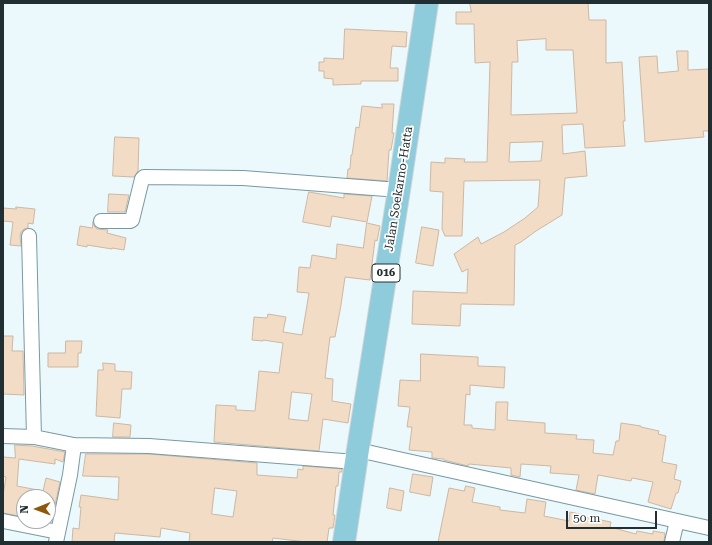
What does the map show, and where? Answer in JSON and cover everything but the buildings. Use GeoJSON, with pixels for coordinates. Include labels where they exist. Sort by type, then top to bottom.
{"type":"FeatureCollection","features":[{"type":"Feature","properties":{"kind":"main road","name":"Jalan Soekarno-Hatta"},"geometry":{"type":"LineString","coordinates":[[344,542],[427,3]]}},
{"type":"Feature","properties":{"kind":"street"},"geometry":{"type":"LineString","coordinates":[[101,221],[130,222],[132,220],[142,179],[144,177],[243,178],[399,190]]}},
{"type":"Feature","properties":{"kind":"street"},"geometry":{"type":"LineString","coordinates":[[29,236],[34,437]]}},
{"type":"Feature","properties":{"kind":"street"},"geometry":{"type":"LineString","coordinates":[[3,436],[34,437],[74,445],[149,446],[357,456],[709,528]]}},
{"type":"Feature","properties":{"kind":"street"},"geometry":{"type":"LineString","coordinates":[[3,521],[57,537],[70,476],[74,445]]}},
{"type":"Feature","properties":{"kind":"street"},"geometry":{"type":"LineString","coordinates":[[672,542],[677,521]]}}]}
